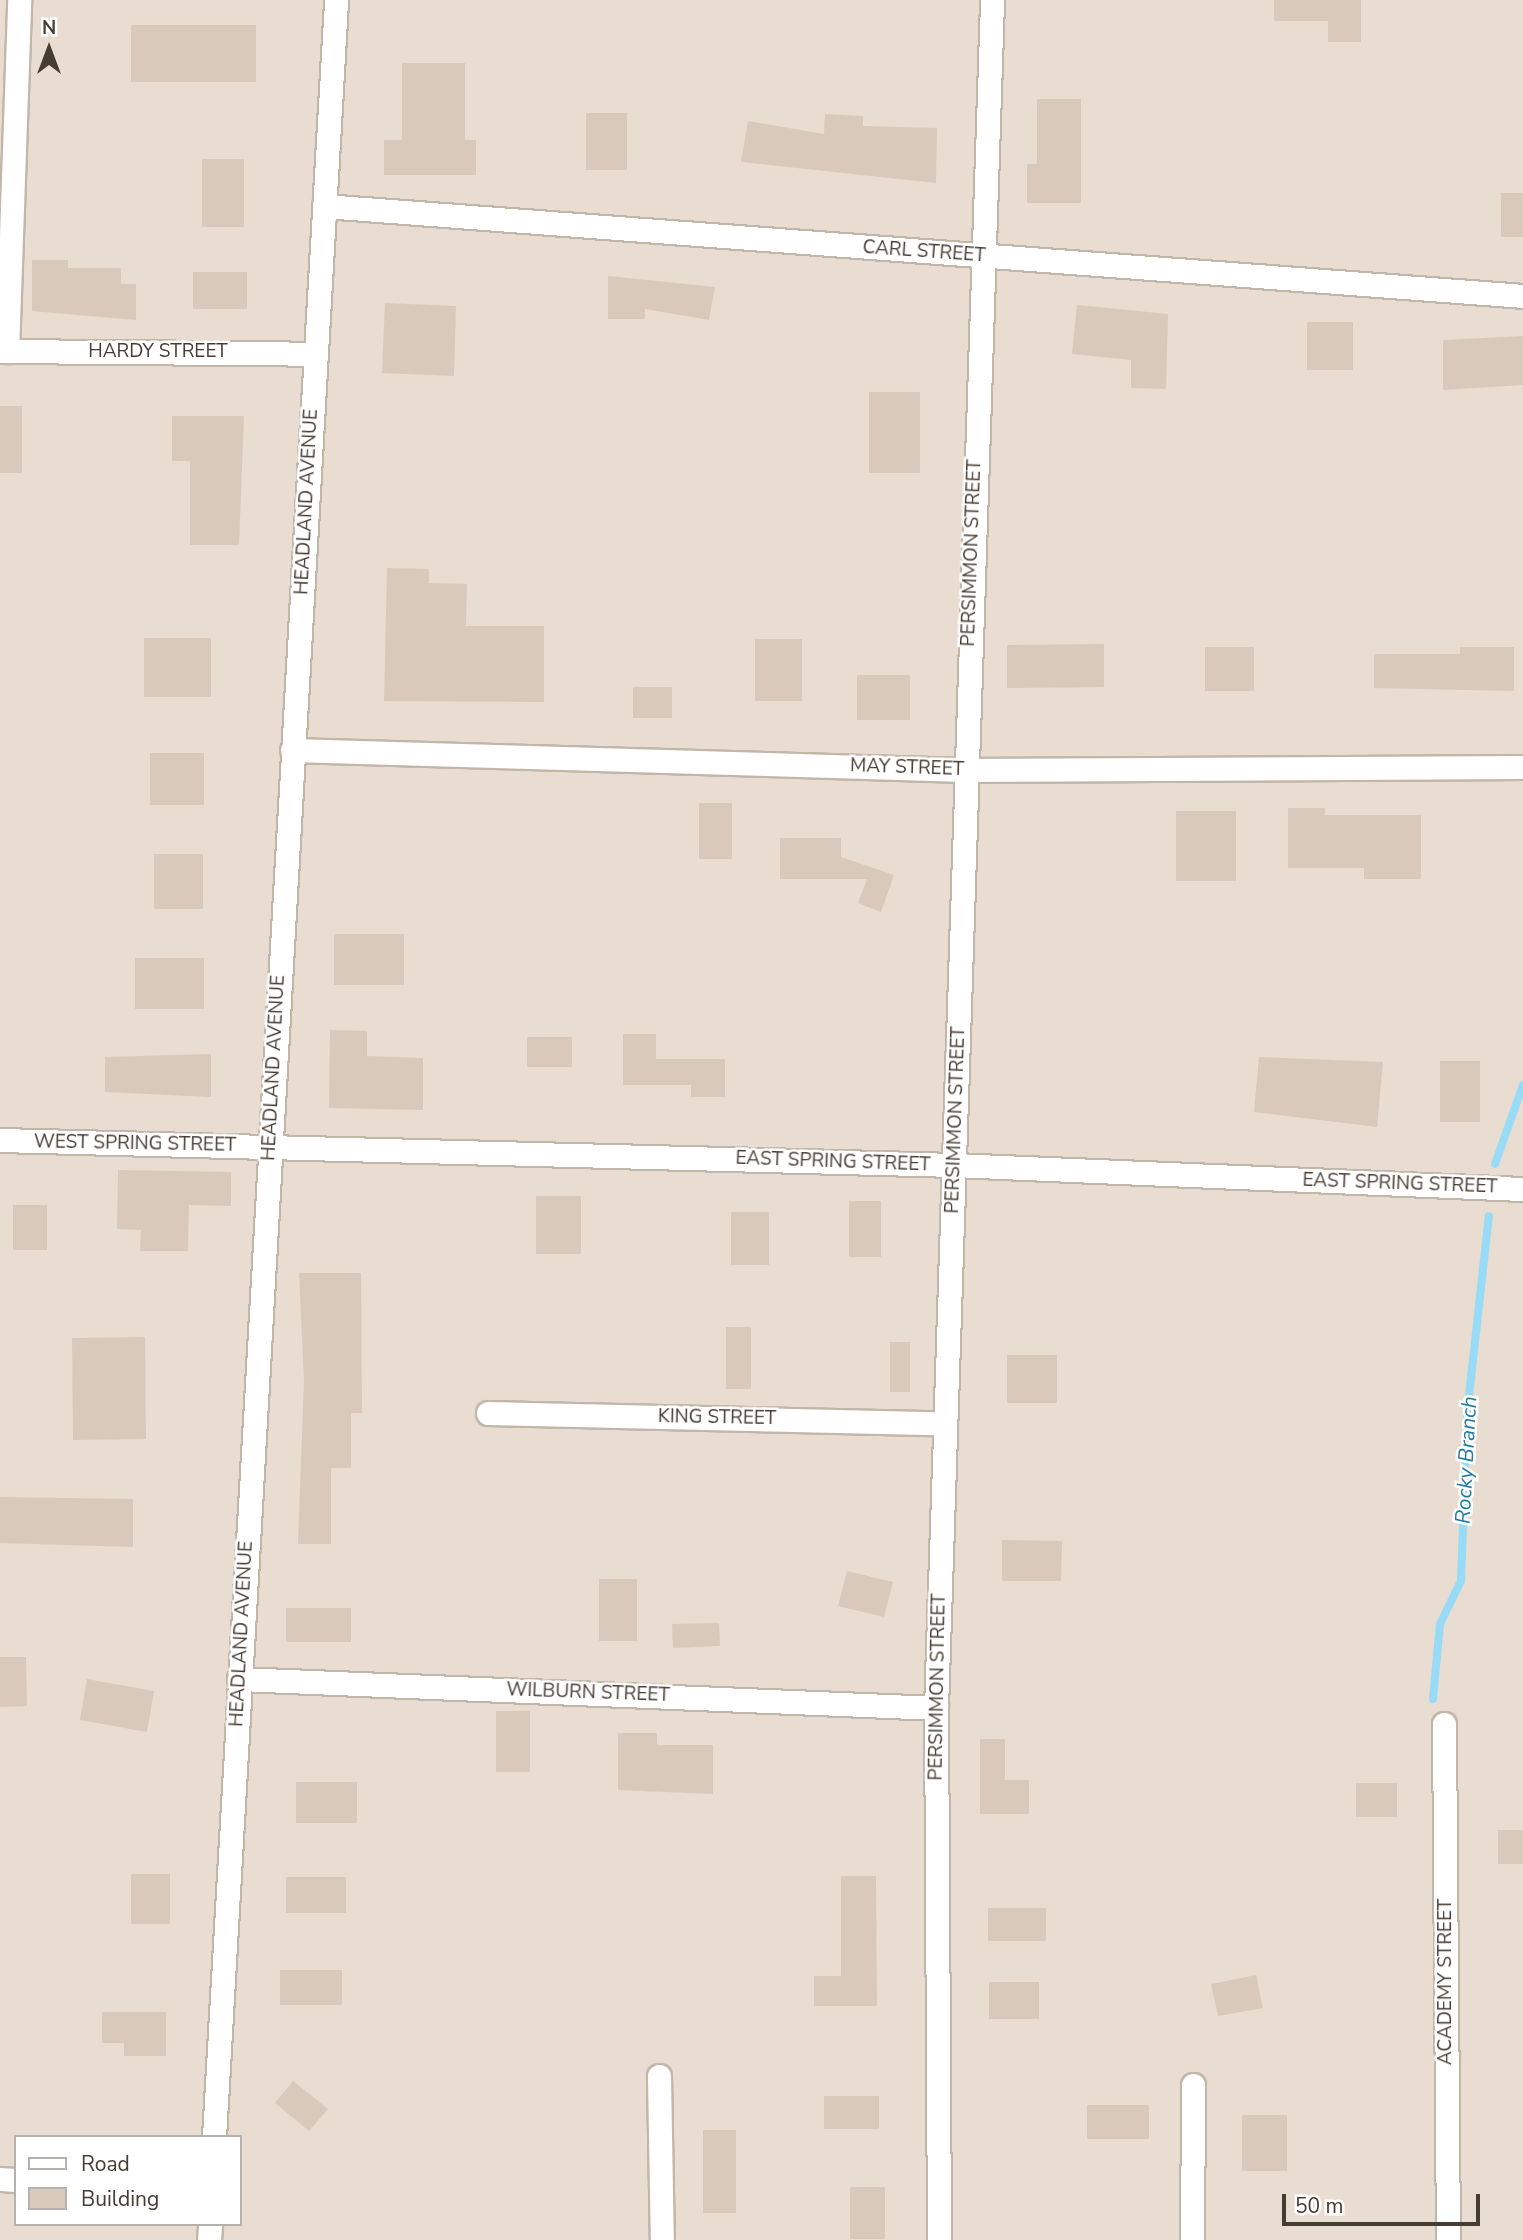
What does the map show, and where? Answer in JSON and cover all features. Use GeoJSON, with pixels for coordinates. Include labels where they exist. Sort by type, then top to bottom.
{"type":"FeatureCollection","features":[{"type":"Feature","properties":{"kind":"street"},"geometry":{"type":"LineString","coordinates":[[3,351],[19,0]]}},
{"type":"Feature","properties":{"kind":"street","name":"HEADLAND AVENUE"},"geometry":{"type":"LineString","coordinates":[[214,2135],[336,0]]}},
{"type":"Feature","properties":{"kind":"street","name":"PERSIMMON STREET"},"geometry":{"type":"LineString","coordinates":[[939,2240],[936,1708],[992,0]]}},
{"type":"Feature","properties":{"kind":"street","name":"CARL STREET"},"geometry":{"type":"LineString","coordinates":[[324,206],[1523,296]]}},
{"type":"Feature","properties":{"kind":"street","name":"HARDY STREET"},"geometry":{"type":"LineString","coordinates":[[3,351],[316,354]]}},
{"type":"Feature","properties":{"kind":"street","name":"MAY STREET"},"geometry":{"type":"LineString","coordinates":[[292,750],[965,770],[1523,767]]}},
{"type":"Feature","properties":{"kind":"street","name":"WEST SPRING STREET"},"geometry":{"type":"LineString","coordinates":[[0,1140],[270,1146]]}},
{"type":"Feature","properties":{"kind":"street","name":"EAST SPRING STREET"},"geometry":{"type":"LineString","coordinates":[[270,1146],[954,1165],[1523,1189]]}},
{"type":"Feature","properties":{"kind":"street","name":"KING STREET"},"geometry":{"type":"LineString","coordinates":[[488,1413],[945,1423]]}},
{"type":"Feature","properties":{"kind":"street","name":"WILBURN STREET"},"geometry":{"type":"LineString","coordinates":[[239,1679],[936,1708]]}},
{"type":"Feature","properties":{"kind":"street","name":"ACADEMY STREET"},"geometry":{"type":"LineString","coordinates":[[1444,1724],[1448,2240]]}},
{"type":"Feature","properties":{"kind":"street"},"geometry":{"type":"LineString","coordinates":[[659,2076],[662,2240]]}},
{"type":"Feature","properties":{"kind":"street"},"geometry":{"type":"LineString","coordinates":[[1192,2240],[1194,2085]]}},
{"type":"Feature","properties":{"kind":"shaded area"},"geometry":{"type":"Polygon","coordinates":[[[0,0],[1523,0],[1523,2240],[0,2240],[0,0]]]}},
{"type":"Feature","properties":{"kind":"building"},"geometry":{"type":"Polygon","coordinates":[[[1274,0],[1361,0],[1361,42],[1328,42],[1328,21],[1274,21],[1274,0]]]}},
{"type":"Feature","properties":{"kind":"building"},"geometry":{"type":"Polygon","coordinates":[[[131,25],[256,25],[256,82],[131,82],[131,25]]]}},
{"type":"Feature","properties":{"kind":"building"},"geometry":{"type":"Polygon","coordinates":[[[402,63],[465,63],[465,140],[476,140],[476,175],[384,175],[384,140],[402,140],[402,63]]]}},
{"type":"Feature","properties":{"kind":"building"},"geometry":{"type":"Polygon","coordinates":[[[1037,99],[1081,99],[1081,203],[1027,203],[1027,164],[1037,164],[1037,99]]]}},
{"type":"Feature","properties":{"kind":"building"},"geometry":{"type":"Polygon","coordinates":[[[586,113],[627,113],[627,170],[586,170],[586,113]]]}},
{"type":"Feature","properties":{"kind":"building"},"geometry":{"type":"Polygon","coordinates":[[[825,114],[863,116],[863,126],[937,128],[936,183],[741,162],[748,121],[824,134],[825,114]]]}},
{"type":"Feature","properties":{"kind":"building"},"geometry":{"type":"Polygon","coordinates":[[[202,159],[244,159],[244,227],[202,227],[202,159]]]}},
{"type":"Feature","properties":{"kind":"building"},"geometry":{"type":"Polygon","coordinates":[[[1501,193],[1523,193],[1523,237],[1501,237],[1501,193]]]}},
{"type":"Feature","properties":{"kind":"building"},"geometry":{"type":"Polygon","coordinates":[[[32,260],[68,260],[68,268],[121,268],[121,284],[136,284],[136,320],[32,311],[32,260]]]}},
{"type":"Feature","properties":{"kind":"building"},"geometry":{"type":"Polygon","coordinates":[[[193,272],[247,272],[247,309],[193,309],[193,272]]]}},
{"type":"Feature","properties":{"kind":"building"},"geometry":{"type":"Polygon","coordinates":[[[608,276],[715,287],[709,320],[645,309],[645,319],[608,319],[608,276]]]}},
{"type":"Feature","properties":{"kind":"building"},"geometry":{"type":"Polygon","coordinates":[[[385,303],[456,306],[454,376],[382,373],[385,303]]]}},
{"type":"Feature","properties":{"kind":"building"},"geometry":{"type":"Polygon","coordinates":[[[1077,305],[1168,314],[1166,389],[1131,388],[1131,360],[1072,354],[1077,305]]]}},
{"type":"Feature","properties":{"kind":"building"},"geometry":{"type":"Polygon","coordinates":[[[1307,322],[1353,322],[1353,370],[1307,370],[1307,322]]]}},
{"type":"Feature","properties":{"kind":"building"},"geometry":{"type":"Polygon","coordinates":[[[1523,336],[1523,385],[1443,390],[1443,340],[1523,336]]]}},
{"type":"Feature","properties":{"kind":"building"},"geometry":{"type":"Polygon","coordinates":[[[869,392],[920,392],[920,473],[869,473],[869,392]]]}},
{"type":"Feature","properties":{"kind":"building"},"geometry":{"type":"Polygon","coordinates":[[[0,406],[22,406],[22,473],[0,473],[0,406]]]}},
{"type":"Feature","properties":{"kind":"building"},"geometry":{"type":"Polygon","coordinates":[[[172,416],[244,416],[239,545],[190,545],[190,461],[172,461],[172,416]]]}},
{"type":"Feature","properties":{"kind":"building"},"geometry":{"type":"Polygon","coordinates":[[[387,568],[429,569],[429,583],[467,584],[466,626],[544,626],[544,702],[384,701],[387,568]]]}},
{"type":"Feature","properties":{"kind":"building"},"geometry":{"type":"Polygon","coordinates":[[[144,638],[211,638],[211,697],[144,697],[144,638]]]}},
{"type":"Feature","properties":{"kind":"building"},"geometry":{"type":"Polygon","coordinates":[[[755,639],[802,639],[802,701],[755,701],[755,639]]]}},
{"type":"Feature","properties":{"kind":"building"},"geometry":{"type":"Polygon","coordinates":[[[1104,644],[1104,687],[1007,688],[1007,645],[1104,644]]]}},
{"type":"Feature","properties":{"kind":"building"},"geometry":{"type":"Polygon","coordinates":[[[1205,647],[1254,647],[1254,691],[1205,691],[1205,647]]]}},
{"type":"Feature","properties":{"kind":"building"},"geometry":{"type":"Polygon","coordinates":[[[1460,647],[1514,647],[1514,691],[1374,688],[1374,654],[1460,654],[1460,647]]]}},
{"type":"Feature","properties":{"kind":"building"},"geometry":{"type":"Polygon","coordinates":[[[857,675],[910,675],[910,720],[857,720],[857,675]]]}},
{"type":"Feature","properties":{"kind":"building"},"geometry":{"type":"Polygon","coordinates":[[[633,687],[672,687],[672,718],[633,718],[633,687]]]}},
{"type":"Feature","properties":{"kind":"building"},"geometry":{"type":"Polygon","coordinates":[[[150,753],[204,753],[204,805],[150,805],[150,753]]]}},
{"type":"Feature","properties":{"kind":"building"},"geometry":{"type":"Polygon","coordinates":[[[699,803],[732,803],[732,859],[699,859],[699,803]]]}},
{"type":"Feature","properties":{"kind":"building"},"geometry":{"type":"Polygon","coordinates":[[[1288,808],[1325,808],[1325,815],[1421,815],[1421,879],[1364,879],[1364,868],[1288,868],[1288,808]]]}},
{"type":"Feature","properties":{"kind":"building"},"geometry":{"type":"Polygon","coordinates":[[[1176,811],[1236,811],[1236,881],[1176,881],[1176,811]]]}},
{"type":"Feature","properties":{"kind":"building"},"geometry":{"type":"Polygon","coordinates":[[[780,838],[841,838],[841,857],[894,875],[881,912],[858,903],[867,879],[780,879],[780,838]]]}},
{"type":"Feature","properties":{"kind":"building"},"geometry":{"type":"Polygon","coordinates":[[[154,854],[203,854],[203,909],[154,909],[154,854]]]}},
{"type":"Feature","properties":{"kind":"building"},"geometry":{"type":"Polygon","coordinates":[[[334,934],[404,934],[404,985],[334,985],[334,934]]]}},
{"type":"Feature","properties":{"kind":"building"},"geometry":{"type":"Polygon","coordinates":[[[135,958],[204,958],[204,1009],[135,1009],[135,958]]]}},
{"type":"Feature","properties":{"kind":"building"},"geometry":{"type":"Polygon","coordinates":[[[330,1030],[367,1031],[367,1056],[423,1058],[423,1110],[329,1108],[330,1030]]]}},
{"type":"Feature","properties":{"kind":"building"},"geometry":{"type":"Polygon","coordinates":[[[623,1034],[656,1034],[656,1059],[725,1059],[725,1097],[691,1097],[691,1085],[623,1085],[623,1034]]]}},
{"type":"Feature","properties":{"kind":"building"},"geometry":{"type":"Polygon","coordinates":[[[527,1037],[572,1037],[572,1067],[527,1067],[527,1037]]]}},
{"type":"Feature","properties":{"kind":"building"},"geometry":{"type":"Polygon","coordinates":[[[211,1054],[211,1097],[105,1092],[105,1057],[211,1054]]]}},
{"type":"Feature","properties":{"kind":"building"},"geometry":{"type":"Polygon","coordinates":[[[1259,1057],[1383,1062],[1377,1127],[1254,1112],[1259,1057]]]}},
{"type":"Feature","properties":{"kind":"building"},"geometry":{"type":"Polygon","coordinates":[[[1440,1061],[1480,1061],[1480,1122],[1440,1122],[1440,1061]]]}},
{"type":"Feature","properties":{"kind":"building"},"geometry":{"type":"Polygon","coordinates":[[[118,1170],[231,1172],[231,1206],[189,1205],[188,1251],[140,1251],[141,1230],[117,1229],[118,1170]]]}},
{"type":"Feature","properties":{"kind":"building"},"geometry":{"type":"Polygon","coordinates":[[[536,1196],[581,1196],[581,1254],[536,1254],[536,1196]]]}},
{"type":"Feature","properties":{"kind":"building"},"geometry":{"type":"Polygon","coordinates":[[[849,1201],[881,1201],[881,1257],[849,1257],[849,1201]]]}},
{"type":"Feature","properties":{"kind":"building"},"geometry":{"type":"Polygon","coordinates":[[[13,1205],[47,1205],[47,1250],[13,1250],[13,1205]]]}},
{"type":"Feature","properties":{"kind":"building"},"geometry":{"type":"Polygon","coordinates":[[[731,1212],[769,1212],[769,1265],[731,1265],[731,1212]]]}},
{"type":"Feature","properties":{"kind":"building"},"geometry":{"type":"Polygon","coordinates":[[[299,1273],[361,1273],[362,1413],[351,1413],[351,1468],[331,1468],[331,1544],[298,1544],[304,1380],[299,1273]]]}},
{"type":"Feature","properties":{"kind":"building"},"geometry":{"type":"Polygon","coordinates":[[[726,1327],[751,1327],[751,1389],[726,1389],[726,1327]]]}},
{"type":"Feature","properties":{"kind":"building"},"geometry":{"type":"Polygon","coordinates":[[[145,1337],[146,1439],[73,1440],[72,1338],[145,1337]]]}},
{"type":"Feature","properties":{"kind":"building"},"geometry":{"type":"Polygon","coordinates":[[[890,1342],[910,1342],[910,1392],[890,1392],[890,1342]]]}},
{"type":"Feature","properties":{"kind":"building"},"geometry":{"type":"Polygon","coordinates":[[[1007,1355],[1057,1355],[1057,1403],[1007,1403],[1007,1355]]]}},
{"type":"Feature","properties":{"kind":"building"},"geometry":{"type":"Polygon","coordinates":[[[0,1497],[133,1499],[133,1547],[0,1543],[0,1497]]]}},
{"type":"Feature","properties":{"kind":"building"},"geometry":{"type":"Polygon","coordinates":[[[1002,1540],[1062,1541],[1061,1581],[1002,1581],[1002,1540]]]}},
{"type":"Feature","properties":{"kind":"building"},"geometry":{"type":"Polygon","coordinates":[[[847,1571],[893,1582],[884,1617],[838,1606],[847,1571]]]}},
{"type":"Feature","properties":{"kind":"building"},"geometry":{"type":"Polygon","coordinates":[[[599,1579],[637,1579],[637,1641],[599,1641],[599,1579]]]}},
{"type":"Feature","properties":{"kind":"building"},"geometry":{"type":"Polygon","coordinates":[[[286,1608],[351,1608],[351,1642],[286,1642],[286,1608]]]}},
{"type":"Feature","properties":{"kind":"building"},"geometry":{"type":"Polygon","coordinates":[[[719,1623],[720,1646],[673,1648],[672,1624],[719,1623]]]}},
{"type":"Feature","properties":{"kind":"building"},"geometry":{"type":"Polygon","coordinates":[[[0,1657],[26,1657],[27,1706],[0,1707],[0,1657]]]}},
{"type":"Feature","properties":{"kind":"building"},"geometry":{"type":"Polygon","coordinates":[[[87,1679],[154,1691],[147,1732],[80,1720],[87,1679]]]}},
{"type":"Feature","properties":{"kind":"building"},"geometry":{"type":"Polygon","coordinates":[[[496,1711],[530,1711],[530,1772],[496,1772],[496,1711]]]}},
{"type":"Feature","properties":{"kind":"building"},"geometry":{"type":"Polygon","coordinates":[[[618,1733],[657,1733],[657,1745],[713,1745],[713,1794],[618,1790],[618,1733]]]}},
{"type":"Feature","properties":{"kind":"building"},"geometry":{"type":"Polygon","coordinates":[[[980,1739],[1005,1739],[1005,1780],[1029,1780],[1029,1814],[980,1814],[980,1739]]]}},
{"type":"Feature","properties":{"kind":"building"},"geometry":{"type":"Polygon","coordinates":[[[296,1782],[357,1782],[357,1823],[296,1823],[296,1782]]]}},
{"type":"Feature","properties":{"kind":"building"},"geometry":{"type":"Polygon","coordinates":[[[1356,1783],[1397,1783],[1397,1817],[1356,1817],[1356,1783]]]}},
{"type":"Feature","properties":{"kind":"building"},"geometry":{"type":"Polygon","coordinates":[[[1498,1830],[1523,1830],[1523,1864],[1498,1864],[1498,1830]]]}},
{"type":"Feature","properties":{"kind":"building"},"geometry":{"type":"Polygon","coordinates":[[[131,1874],[170,1874],[170,1924],[131,1924],[131,1874]]]}},
{"type":"Feature","properties":{"kind":"building"},"geometry":{"type":"Polygon","coordinates":[[[841,1876],[876,1876],[877,2006],[814,2006],[814,1976],[841,1976],[841,1876]]]}},
{"type":"Feature","properties":{"kind":"building"},"geometry":{"type":"Polygon","coordinates":[[[286,1877],[346,1877],[346,1913],[286,1913],[286,1877]]]}},
{"type":"Feature","properties":{"kind":"building"},"geometry":{"type":"Polygon","coordinates":[[[988,1908],[1046,1908],[1046,1941],[988,1941],[988,1908]]]}},
{"type":"Feature","properties":{"kind":"building"},"geometry":{"type":"Polygon","coordinates":[[[280,1970],[342,1970],[342,2005],[280,2005],[280,1970]]]}},
{"type":"Feature","properties":{"kind":"building"},"geometry":{"type":"Polygon","coordinates":[[[1256,1975],[1263,2008],[1218,2016],[1211,1984],[1256,1975]]]}},
{"type":"Feature","properties":{"kind":"building"},"geometry":{"type":"Polygon","coordinates":[[[989,1982],[1039,1982],[1039,2019],[989,2019],[989,1982]]]}},
{"type":"Feature","properties":{"kind":"building"},"geometry":{"type":"Polygon","coordinates":[[[102,2012],[166,2012],[166,2056],[124,2056],[124,2043],[102,2043],[102,2012]]]}},
{"type":"Feature","properties":{"kind":"building"},"geometry":{"type":"Polygon","coordinates":[[[293,2081],[328,2109],[309,2131],[275,2103],[293,2081]]]}},
{"type":"Feature","properties":{"kind":"building"},"geometry":{"type":"Polygon","coordinates":[[[824,2096],[879,2096],[879,2129],[824,2129],[824,2096]]]}},
{"type":"Feature","properties":{"kind":"building"},"geometry":{"type":"Polygon","coordinates":[[[1087,2105],[1149,2105],[1149,2139],[1087,2139],[1087,2105]]]}},
{"type":"Feature","properties":{"kind":"building"},"geometry":{"type":"Polygon","coordinates":[[[1242,2115],[1287,2115],[1287,2171],[1242,2171],[1242,2115]]]}},
{"type":"Feature","properties":{"kind":"building"},"geometry":{"type":"Polygon","coordinates":[[[703,2130],[736,2130],[736,2213],[703,2213],[703,2130]]]}},
{"type":"Feature","properties":{"kind":"building"},"geometry":{"type":"Polygon","coordinates":[[[850,2187],[885,2187],[885,2239],[850,2239],[850,2187]]]}},
{"type":"Feature","properties":{"kind":"waterway","name":"Rocky Branch"},"geometry":{"type":"LineString","coordinates":[[1495,1164],[1523,1085]]}},
{"type":"Feature","properties":{"kind":"waterway","name":"Rocky Branch"},"geometry":{"type":"LineString","coordinates":[[1433,1699],[1440,1624],[1461,1581],[1467,1414],[1489,1216]]}}]}
